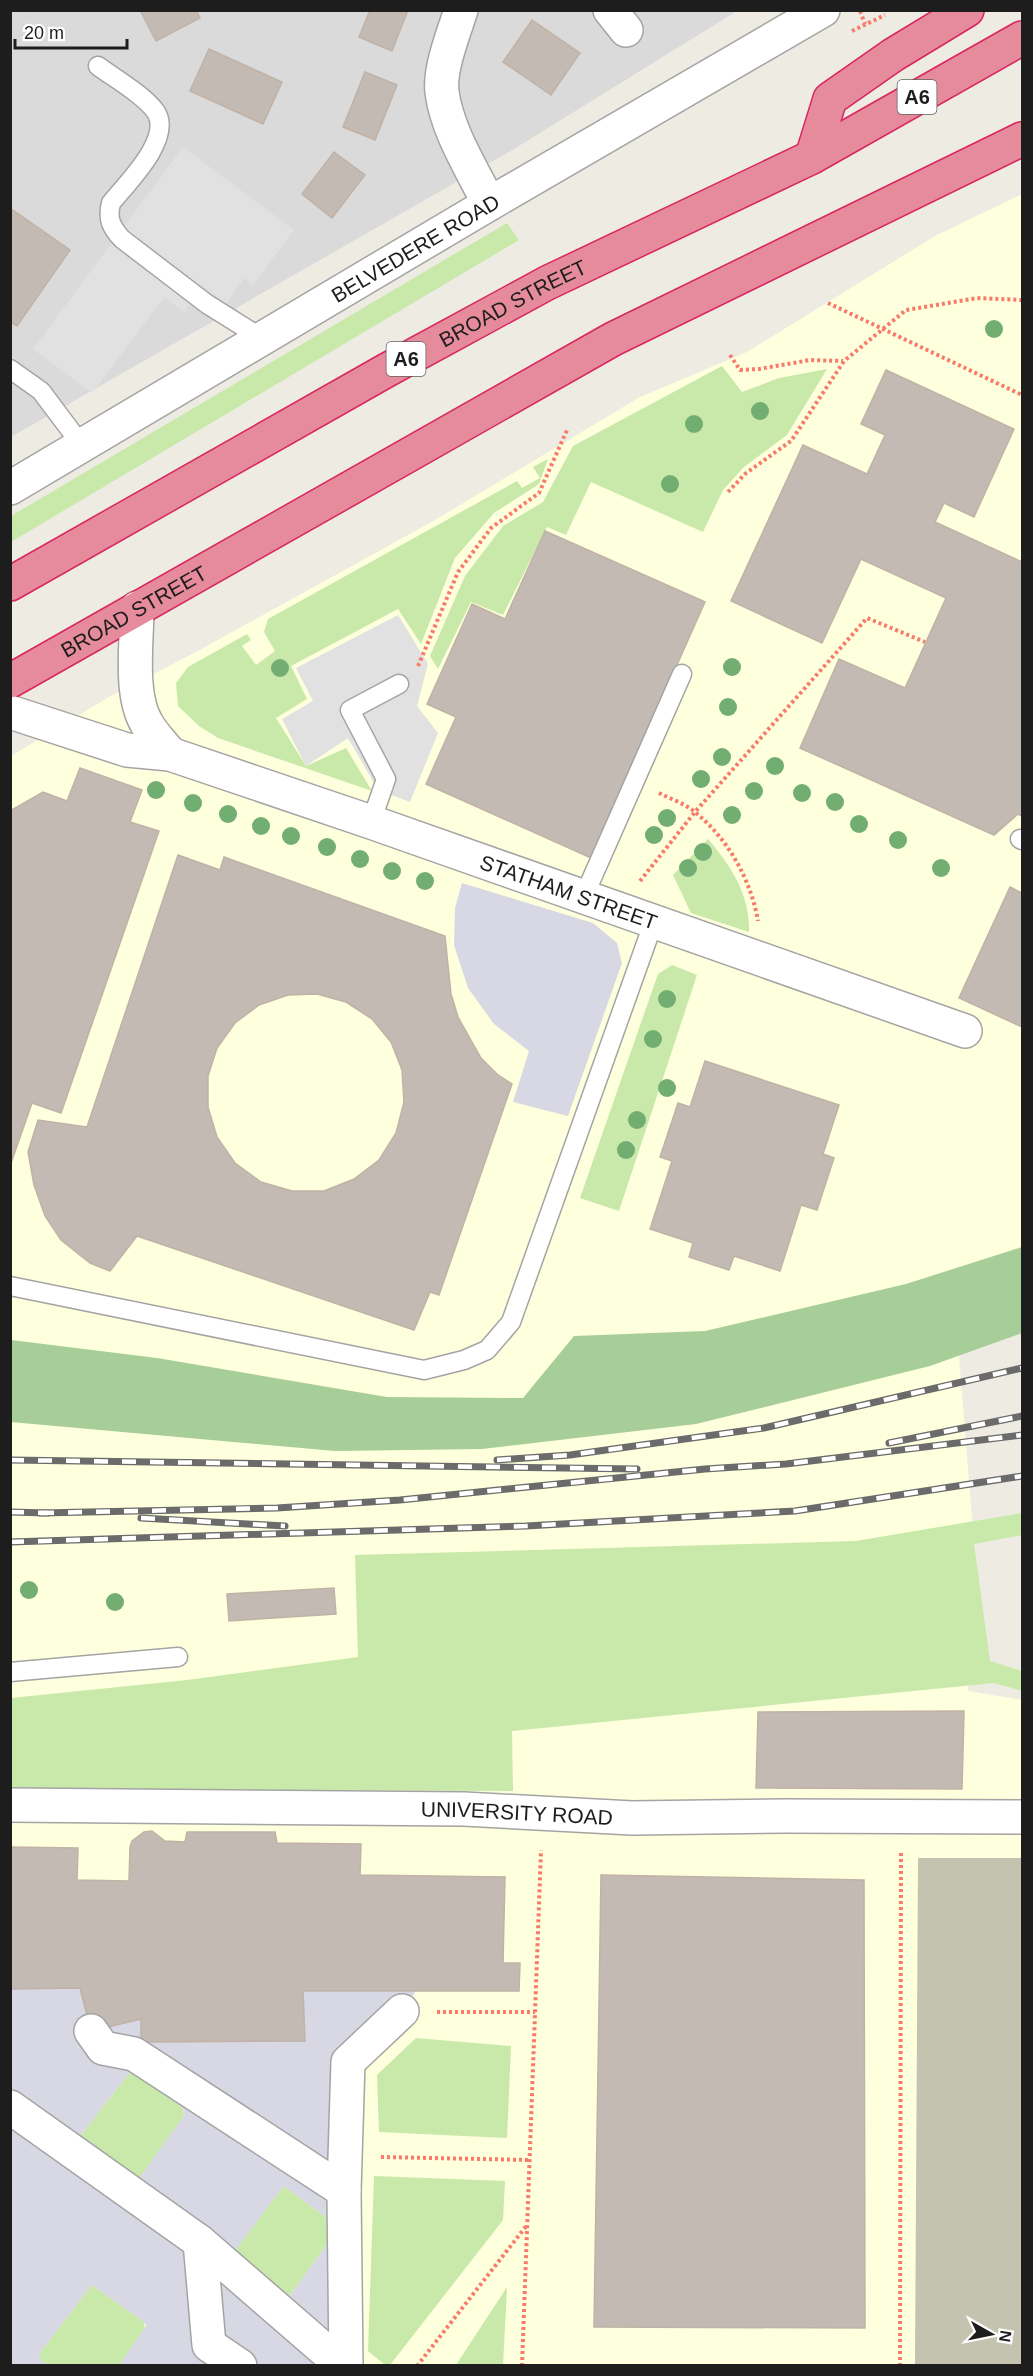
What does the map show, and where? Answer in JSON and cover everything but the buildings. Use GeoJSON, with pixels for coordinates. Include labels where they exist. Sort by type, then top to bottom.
{"type":"FeatureCollection","features":[{"type":"Feature","properties":{"kind":"highway"},"geometry":{"type":"LineString","coordinates":[[812,157],[830,99],[893,55],[967,10]]}},
{"type":"Feature","properties":{"kind":"highway","name":"BROAD STREET"},"geometry":{"type":"LineString","coordinates":[[10,584],[376,375],[547,283],[812,157],[1023,38]]}},
{"type":"Feature","properties":{"kind":"highway","name":"BROAD STREET"},"geometry":{"type":"LineString","coordinates":[[10,681],[613,339],[1023,139]]}},
{"type":"Feature","properties":{"kind":"street"},"geometry":{"type":"LineString","coordinates":[[461,10],[447,52],[442,90],[452,129],[489,204]]}},
{"type":"Feature","properties":{"kind":"street","name":"BELVEDERE ROAD"},"geometry":{"type":"LineString","coordinates":[[10,488],[83,447],[489,204],[823,10]]}},
{"type":"Feature","properties":{"kind":"street"},"geometry":{"type":"LineString","coordinates":[[137,608],[136,688],[140,708],[147,724],[170,754]]}},
{"type":"Feature","properties":{"kind":"street","name":"STATHAM STREET"},"geometry":{"type":"LineString","coordinates":[[10,712],[127,750],[170,754],[965,1030]]}},
{"type":"Feature","properties":{"kind":"street","name":"UNIVERSITY ROAD"},"geometry":{"type":"LineString","coordinates":[[10,1805],[325,1806],[464,1809],[632,1818],[901,1816],[1023,1818]]}},
{"type":"Feature","properties":{"kind":"street"},"geometry":{"type":"LineString","coordinates":[[344,2366],[344,2191],[348,2062],[402,2012]]}},
{"type":"Feature","properties":{"kind":"street"},"geometry":{"type":"LineString","coordinates":[[91,2031],[103,2048],[134,2054],[344,2191]]}},
{"type":"Feature","properties":{"kind":"street"},"geometry":{"type":"LineString","coordinates":[[10,2107],[200,2242],[344,2366]]}},
{"type":"Feature","properties":{"kind":"street"},"geometry":{"type":"LineString","coordinates":[[200,2242],[209,2345],[240,2366]]}},
{"type":"Feature","properties":{"kind":"lane"},"geometry":{"type":"LineString","coordinates":[[98,66],[143,99],[156,113],[159,125],[153,150],[111,203],[108,213],[111,227],[122,239],[207,304],[263,339]]}},
{"type":"Feature","properties":{"kind":"lane"},"geometry":{"type":"LineString","coordinates":[[10,369],[41,391],[83,447]]}},
{"type":"Feature","properties":{"kind":"lane"},"geometry":{"type":"LineString","coordinates":[[584,896],[682,674]]}},
{"type":"Feature","properties":{"kind":"lane"},"geometry":{"type":"LineString","coordinates":[[371,822],[386,779],[350,710],[399,684]]}},
{"type":"Feature","properties":{"kind":"lane"},"geometry":{"type":"LineString","coordinates":[[10,1286],[424,1370],[464,1360],[488,1350],[511,1322],[654,921]]}},
{"type":"Feature","properties":{"kind":"lane"},"geometry":{"type":"LineString","coordinates":[[10,1672],[178,1657]]}},
{"type":"Feature","properties":{"kind":"path"},"geometry":{"type":"LineString","coordinates":[[859,10],[865,24]]}},
{"type":"Feature","properties":{"kind":"path"},"geometry":{"type":"LineString","coordinates":[[729,492],[745,474],[791,441],[844,361],[906,310],[977,298],[1023,300]]}},
{"type":"Feature","properties":{"kind":"path"},"geometry":{"type":"LineString","coordinates":[[828,303],[1023,395]]}},
{"type":"Feature","properties":{"kind":"path"},"geometry":{"type":"LineString","coordinates":[[730,355],[740,370],[810,360],[844,361]]}},
{"type":"Feature","properties":{"kind":"path"},"geometry":{"type":"LineString","coordinates":[[399,684],[416,672],[458,572],[491,528],[539,493],[567,430]]}},
{"type":"Feature","properties":{"kind":"path"},"geometry":{"type":"LineString","coordinates":[[634,888],[695,812],[867,618],[925,642]]}},
{"type":"Feature","properties":{"kind":"path"},"geometry":{"type":"LineString","coordinates":[[652,789],[695,812],[721,837],[745,876],[756,909],[765,960]]}},
{"type":"Feature","properties":{"kind":"path"},"geometry":{"type":"LineString","coordinates":[[522,2366],[542,1813]]}},
{"type":"Feature","properties":{"kind":"path"},"geometry":{"type":"LineString","coordinates":[[900,2366],[901,1816]]}},
{"type":"Feature","properties":{"kind":"path"},"geometry":{"type":"LineString","coordinates":[[402,2012],[535,2012]]}},
{"type":"Feature","properties":{"kind":"path"},"geometry":{"type":"LineString","coordinates":[[345,2156],[530,2160]]}},
{"type":"Feature","properties":{"kind":"path"},"geometry":{"type":"LineString","coordinates":[[417,2366],[527,2225]]}},
{"type":"Feature","properties":{"kind":"shaded area"},"geometry":{"type":"Polygon","coordinates":[[[11,11],[737,11],[514,149],[11,437],[11,11]]]}},
{"type":"Feature","properties":{"kind":"shaded area"},"geometry":{"type":"Polygon","coordinates":[[[183,147],[294,230],[253,285],[244,278],[226,304],[203,287],[184,312],[164,297],[92,393],[33,349],[183,147]]]}},
{"type":"Feature","properties":{"kind":"shaded area"},"geometry":{"type":"Polygon","coordinates":[[[1022,194],[1022,1260],[953,1281],[974,1543],[968,1691],[1022,1700],[1022,2365],[11,2366],[11,756],[109,697],[196,652],[435,520],[640,397],[747,352],[935,236],[1022,194]]]}},
{"type":"Feature","properties":{"kind":"shaded area"},"geometry":{"type":"Polygon","coordinates":[[[398,615],[428,664],[417,706],[438,733],[410,802],[378,790],[348,738],[306,766],[282,719],[313,701],[296,668],[398,615]]]}},
{"type":"Feature","properties":{"kind":"shaded area"},"geometry":{"type":"Polygon","coordinates":[[[462,883],[593,923],[617,943],[622,963],[568,1116],[513,1102],[529,1051],[494,1024],[468,988],[454,945],[455,908],[462,883]]]}},
{"type":"Feature","properties":{"kind":"shaded area"},"geometry":{"type":"Polygon","coordinates":[[[918,1858],[1022,1858],[1022,2365],[915,2365],[918,1858]]]}},
{"type":"Feature","properties":{"kind":"shaded area"},"geometry":{"type":"Polygon","coordinates":[[[80,1988],[91,2031],[141,2019],[141,2042],[304,2041],[303,1991],[416,1991],[360,2072],[358,2363],[363,2365],[119,2365],[146,2326],[144,2322],[92,2285],[39,2354],[41,2360],[48,2365],[11,2365],[10,1989],[80,1988]],[[131,2071],[77,2140],[136,2182],[184,2116],[184,2112],[183,2108],[131,2071]],[[284,2186],[231,2256],[288,2298],[336,2232],[335,2224],[284,2186]]]}},
{"type":"Feature","properties":{"kind":"green space"},"geometry":{"type":"Polygon","coordinates":[[[507,223],[519,240],[11,542],[11,516],[507,223]]]}},
{"type":"Feature","properties":{"kind":"green space"},"geometry":{"type":"Polygon","coordinates":[[[722,366],[742,392],[779,378],[827,369],[787,435],[744,467],[723,490],[703,532],[591,482],[566,535],[547,527],[503,615],[471,602],[438,669],[430,656],[465,576],[503,526],[543,502],[573,446],[722,366]]]}},
{"type":"Feature","properties":{"kind":"green space"},"geometry":{"type":"Polygon","coordinates":[[[548,459],[539,484],[494,513],[455,558],[421,644],[398,609],[291,666],[307,699],[276,718],[306,766],[346,748],[372,791],[218,738],[199,726],[178,706],[176,683],[188,667],[247,634],[251,640],[242,646],[256,665],[275,651],[264,632],[268,619],[517,481],[522,488],[540,478],[533,467],[548,459]]]}},
{"type":"Feature","properties":{"kind":"green space"},"geometry":{"type":"Polygon","coordinates":[[[708,839],[724,860],[743,893],[749,932],[691,913],[673,875],[708,839]]]}},
{"type":"Feature","properties":{"kind":"green space"},"geometry":{"type":"Polygon","coordinates":[[[672,965],[697,975],[619,1211],[580,1198],[658,974],[672,965]]]}},
{"type":"Feature","properties":{"kind":"green space"},"geometry":{"type":"Polygon","coordinates":[[[1022,1247],[1022,1333],[930,1366],[696,1424],[482,1449],[335,1451],[11,1422],[11,1340],[157,1358],[387,1397],[523,1398],[574,1336],[705,1331],[906,1284],[1022,1247]]]}},
{"type":"Feature","properties":{"kind":"green space"},"geometry":{"type":"Polygon","coordinates":[[[1022,1513],[1022,1535],[974,1544],[990,1661],[1022,1671],[1022,1691],[994,1683],[512,1731],[513,1791],[11,1789],[11,1698],[187,1680],[358,1657],[355,1555],[856,1541],[1022,1513]]]}},
{"type":"Feature","properties":{"kind":"green space"},"geometry":{"type":"Polygon","coordinates":[[[416,2038],[511,2046],[507,2138],[379,2132],[377,2075],[416,2038]]]}},
{"type":"Feature","properties":{"kind":"green space"},"geometry":{"type":"Polygon","coordinates":[[[131,2071],[183,2108],[184,2116],[136,2183],[77,2140],[131,2071]]]}},
{"type":"Feature","properties":{"kind":"green space"},"geometry":{"type":"Polygon","coordinates":[[[374,2176],[505,2181],[503,2220],[390,2365],[385,2365],[368,2351],[374,2176]]]}},
{"type":"Feature","properties":{"kind":"green space"},"geometry":{"type":"Polygon","coordinates":[[[284,2186],[335,2224],[336,2232],[288,2298],[231,2255],[284,2186]]]}},
{"type":"Feature","properties":{"kind":"green space"},"geometry":{"type":"Polygon","coordinates":[[[92,2285],[144,2322],[145,2330],[119,2365],[48,2365],[41,2360],[39,2354],[92,2285]]]}},
{"type":"Feature","properties":{"kind":"green space"},"geometry":{"type":"Polygon","coordinates":[[[507,2287],[503,2365],[456,2365],[507,2287]]]}},
{"type":"Feature","properties":{"kind":"railway"},"geometry":{"type":"LineString","coordinates":[[497,1460],[570,1455],[764,1428],[1022,1368]]}},
{"type":"Feature","properties":{"kind":"railway"},"geometry":{"type":"LineString","coordinates":[[889,1443],[1022,1416]]}},
{"type":"Feature","properties":{"kind":"railway"},"geometry":{"type":"LineString","coordinates":[[40,1513],[277,1508],[400,1500],[705,1469],[786,1464],[1022,1435]]}},
{"type":"Feature","properties":{"kind":"railway"},"geometry":{"type":"LineString","coordinates":[[10,1460],[637,1469]]}},
{"type":"Feature","properties":{"kind":"railway"},"geometry":{"type":"LineString","coordinates":[[10,1542],[526,1526],[795,1511],[1022,1476]]}},
{"type":"Feature","properties":{"kind":"railway"},"geometry":{"type":"LineString","coordinates":[[10,1512],[48,1513]]}},
{"type":"Feature","properties":{"kind":"railway"},"geometry":{"type":"LineString","coordinates":[[141,1518],[285,1526]]}}]}
